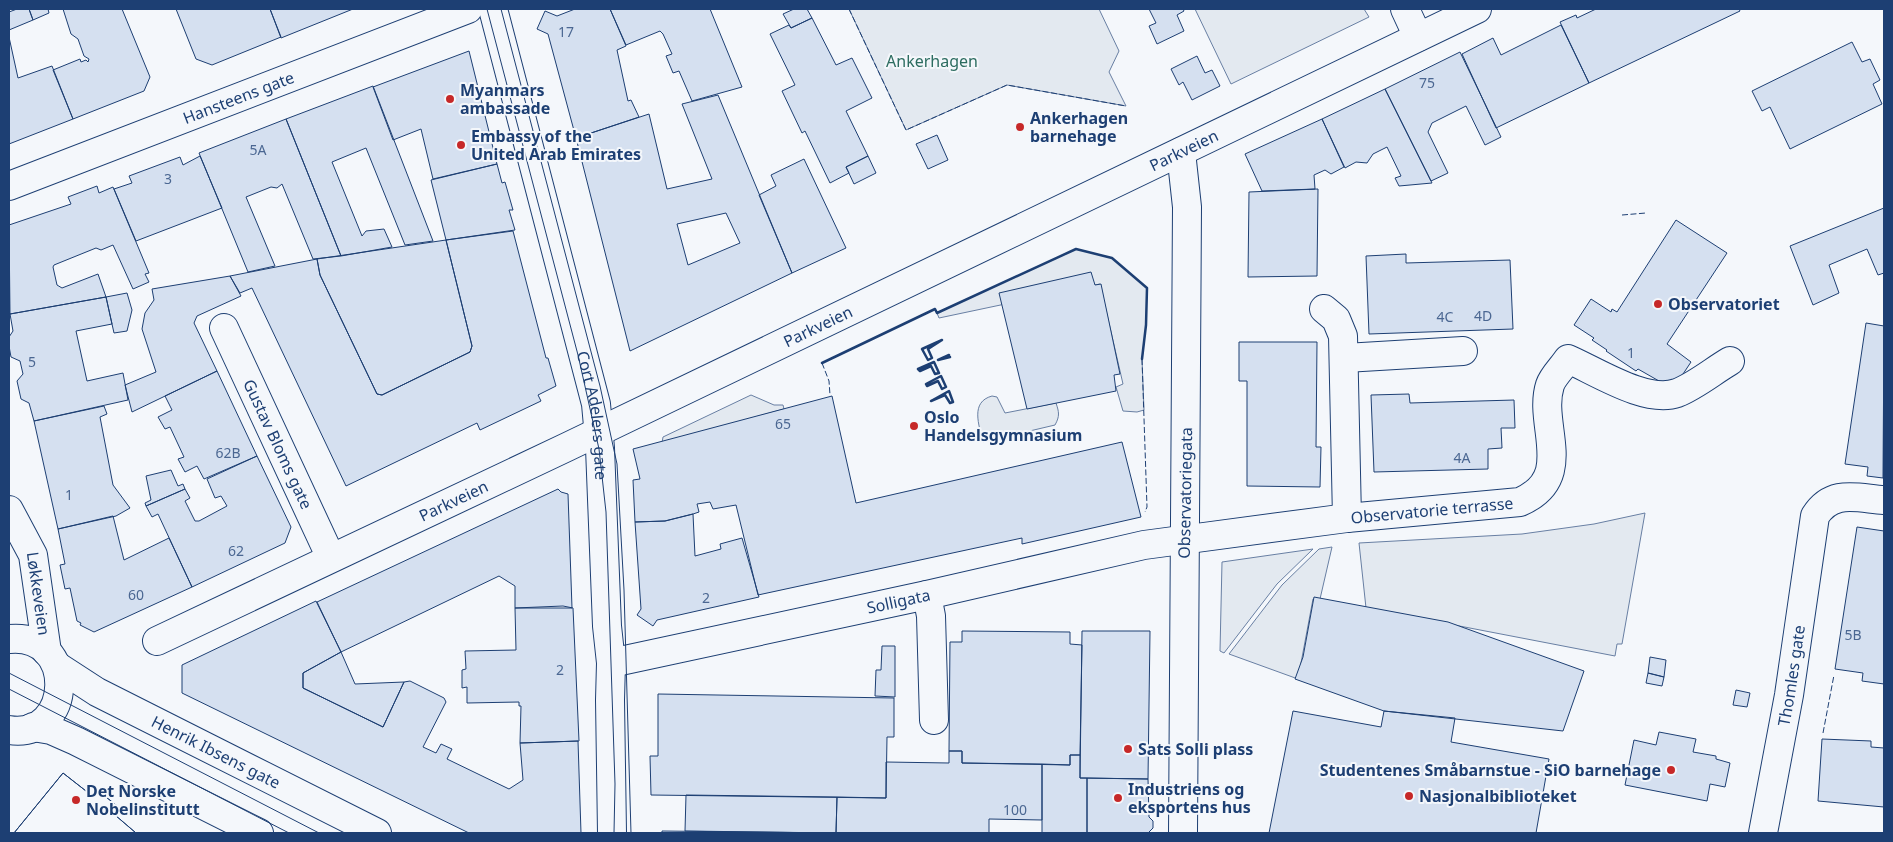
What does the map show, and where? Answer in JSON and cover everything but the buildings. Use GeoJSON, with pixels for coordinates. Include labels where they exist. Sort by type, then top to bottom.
{"type":"FeatureCollection","features":[{"type":"Feature","properties":{"kind":"street","name":"Hansteens gate"},"geometry":{"type":"LineString","coordinates":[[9,186],[468,9]]}},
{"type":"Feature","properties":{"kind":"street","name":"Cort Adelers gate"},"geometry":{"type":"LineString","coordinates":[[493,9],[594,394],[599,431],[607,626],[612,663],[610,700],[612,833]]}},
{"type":"Feature","properties":{"kind":"street"},"geometry":{"type":"LineString","coordinates":[[1405,9],[1418,37]]}},
{"type":"Feature","properties":{"kind":"street","name":"Parkveien"},"geometry":{"type":"LineString","coordinates":[[157,640],[599,431],[1477,9]]}},
{"type":"Feature","properties":{"kind":"street","name":"Observatoriegata"},"geometry":{"type":"LineString","coordinates":[[1181,152],[1188,207],[1183,833]]}},
{"type":"Feature","properties":{"kind":"street"},"geometry":{"type":"LineString","coordinates":[[1324,309],[1336,319],[1343,336],[1345,358],[1347,518]]}},
{"type":"Feature","properties":{"kind":"street","name":"Gustav Bloms gate"},"geometry":{"type":"LineString","coordinates":[[224,328],[331,558]]}},
{"type":"Feature","properties":{"kind":"street"},"geometry":{"type":"LineString","coordinates":[[1345,358],[1463,352]]}},
{"type":"Feature","properties":{"kind":"street","name":"Observatorie terrasse"},"geometry":{"type":"LineString","coordinates":[[1184,538],[1347,518],[1520,502],[1532,497],[1540,488],[1548,472],[1553,451],[1548,409],[1550,384],[1568,359],[1634,390],[1662,396],[1677,393],[1730,361]]}},
{"type":"Feature","properties":{"kind":"street","name":"Thomles gate"},"geometry":{"type":"LineString","coordinates":[[1763,833],[1789,695],[1815,516],[1820,507],[1831,499],[1884,500]]}},
{"type":"Feature","properties":{"kind":"street","name":"Løkkeveien"},"geometry":{"type":"LineString","coordinates":[[9,510],[9,521]]}},
{"type":"Feature","properties":{"kind":"street","name":"Løkkeveien"},"geometry":{"type":"LineString","coordinates":[[9,510],[33,555],[52,659],[60,688],[58,699],[46,718],[18,733]]}},
{"type":"Feature","properties":{"kind":"street","name":"Solligata"},"geometry":{"type":"LineString","coordinates":[[612,663],[927,596],[1116,551],[1184,538]]}},
{"type":"Feature","properties":{"kind":"street"},"geometry":{"type":"LineString","coordinates":[[927,596],[932,616],[934,720]]}},
{"type":"Feature","properties":{"kind":"street","name":"Henrik Ibsens gate"},"geometry":{"type":"LineString","coordinates":[[9,639],[30,642],[96,692],[378,833]]}},
{"type":"Feature","properties":{"kind":"street"},"geometry":{"type":"LineString","coordinates":[[18,733],[51,730],[259,833]]}},
{"type":"Feature","properties":{"kind":"green space","name":"Ankerhagen"},"geometry":{"type":"Polygon","coordinates":[[[849,9],[1099,9],[1119,51],[1109,72],[1126,106],[1007,85],[906,130],[849,9]]]}},
{"type":"Feature","properties":{"kind":"green space"},"geometry":{"type":"Polygon","coordinates":[[[1195,9],[1364,9],[1369,17],[1231,84],[1195,9]]]}},
{"type":"Feature","properties":{"kind":"green space"},"geometry":{"type":"Polygon","coordinates":[[[1076,249],[1112,258],[1147,288],[1146,325],[1142,359],[1144,410],[1137,412],[1123,411],[1116,387],[1123,384],[1100,284],[939,318],[937,313],[1076,249]]]}},
{"type":"Feature","properties":{"kind":"green space"},"geometry":{"type":"Polygon","coordinates":[[[751,395],[774,405],[783,405],[784,409],[662,443],[663,437],[751,395]]]}},
{"type":"Feature","properties":{"kind":"green space"},"geometry":{"type":"Polygon","coordinates":[[[992,396],[997,397],[1005,413],[1056,403],[1058,419],[1055,425],[983,442],[978,422],[978,409],[985,399],[992,396]]]}},
{"type":"Feature","properties":{"kind":"green space"},"geometry":{"type":"Polygon","coordinates":[[[1645,513],[1622,644],[1617,644],[1615,656],[1366,608],[1359,543],[1522,534],[1594,524],[1645,513]]]}},
{"type":"Feature","properties":{"kind":"green space"},"geometry":{"type":"Polygon","coordinates":[[[1332,547],[1320,599],[1313,599],[1298,679],[1229,654],[1282,585],[1319,549],[1332,547]]]}},
{"type":"Feature","properties":{"kind":"green space"},"geometry":{"type":"Polygon","coordinates":[[[1313,549],[1277,584],[1224,653],[1220,651],[1222,562],[1313,549]]]}},
{"type":"Feature","properties":{"kind":"tram line"},"geometry":{"type":"LineString","coordinates":[[487,9],[578,355],[599,449],[606,512],[615,784],[614,833]]}},
{"type":"Feature","properties":{"kind":"tram line"},"geometry":{"type":"LineString","coordinates":[[501,9],[600,386],[617,464],[624,590],[631,833]]}},
{"type":"Feature","properties":{"kind":"tram line"},"geometry":{"type":"LineString","coordinates":[[9,673],[319,833]]}},
{"type":"Feature","properties":{"kind":"tram line"},"geometry":{"type":"LineString","coordinates":[[9,689],[289,833]]}},
{"type":"Feature","properties":{"kind":"fence"},"geometry":{"type":"LineString","coordinates":[[849,9],[906,130],[1007,85],[1126,106]]}},
{"type":"Feature","properties":{"kind":"fence"},"geometry":{"type":"LineString","coordinates":[[1622,215],[1646,213]]}},
{"type":"Feature","properties":{"kind":"fence"},"geometry":{"type":"LineString","coordinates":[[1142,359],[1147,507],[1145,512]]}},
{"type":"Feature","properties":{"kind":"fence"},"geometry":{"type":"LineString","coordinates":[[822,363],[829,381],[830,395]]}},
{"type":"Feature","properties":{"kind":"fence"},"geometry":{"type":"LineString","coordinates":[[1823,733],[1834,675]]}},
{"type":"Feature","properties":{"kind":"wall"},"geometry":{"type":"LineString","coordinates":[[822,363],[935,309],[937,313],[1076,249],[1112,258],[1147,288],[1146,325],[1142,359]]}},
{"type":"Feature","properties":{"kind":"wall"},"geometry":{"type":"LineString","coordinates":[[942,340],[928,349],[932,358],[928,360],[922,349],[942,340]]}},
{"type":"Feature","properties":{"kind":"wall"},"geometry":{"type":"LineString","coordinates":[[949,355],[938,360],[950,357]]}},
{"type":"Feature","properties":{"kind":"wall"},"geometry":{"type":"LineString","coordinates":[[934,362],[939,373],[935,374],[931,366],[920,371],[918,369],[934,362]]}},
{"type":"Feature","properties":{"kind":"wall"},"geometry":{"type":"LineString","coordinates":[[941,376],[946,387],[942,389],[938,381],[927,386],[926,384],[941,376]]}},
{"type":"Feature","properties":{"kind":"wall"},"geometry":{"type":"LineString","coordinates":[[949,391],[953,402],[950,403],[945,395],[931,401],[949,391]]}},
{"type":"Feature","properties":{"kind":"place","name":"Myanmars ambassade"},"geometry":{"type":"Point","coordinates":[450,99]}},
{"type":"Feature","properties":{"kind":"place","name":"Ankerhagen barnehage"},"geometry":{"type":"Point","coordinates":[1020,127]}},
{"type":"Feature","properties":{"kind":"place","name":"Embassy of the United Arab Emirates"},"geometry":{"type":"Point","coordinates":[461,145]}},
{"type":"Feature","properties":{"kind":"place","name":"Observatoriet"},"geometry":{"type":"Point","coordinates":[1658,304]}},
{"type":"Feature","properties":{"kind":"place","name":"Oslo Handelsgymnasium"},"geometry":{"type":"Point","coordinates":[914,426]}},
{"type":"Feature","properties":{"kind":"place","name":"Sats Solli plass"},"geometry":{"type":"Point","coordinates":[1128,749]}},
{"type":"Feature","properties":{"kind":"place","name":"Studentenes Småbarnstue - SiO barnehage"},"geometry":{"type":"Point","coordinates":[1671,770]}},
{"type":"Feature","properties":{"kind":"place","name":"Nasjonalbiblioteket"},"geometry":{"type":"Point","coordinates":[1409,796]}},
{"type":"Feature","properties":{"kind":"place","name":"Industriens og eksportens hus"},"geometry":{"type":"Point","coordinates":[1118,798]}},
{"type":"Feature","properties":{"kind":"place","name":"Det Norske Nobelinstitutt"},"geometry":{"type":"Point","coordinates":[76,800]}}]}
